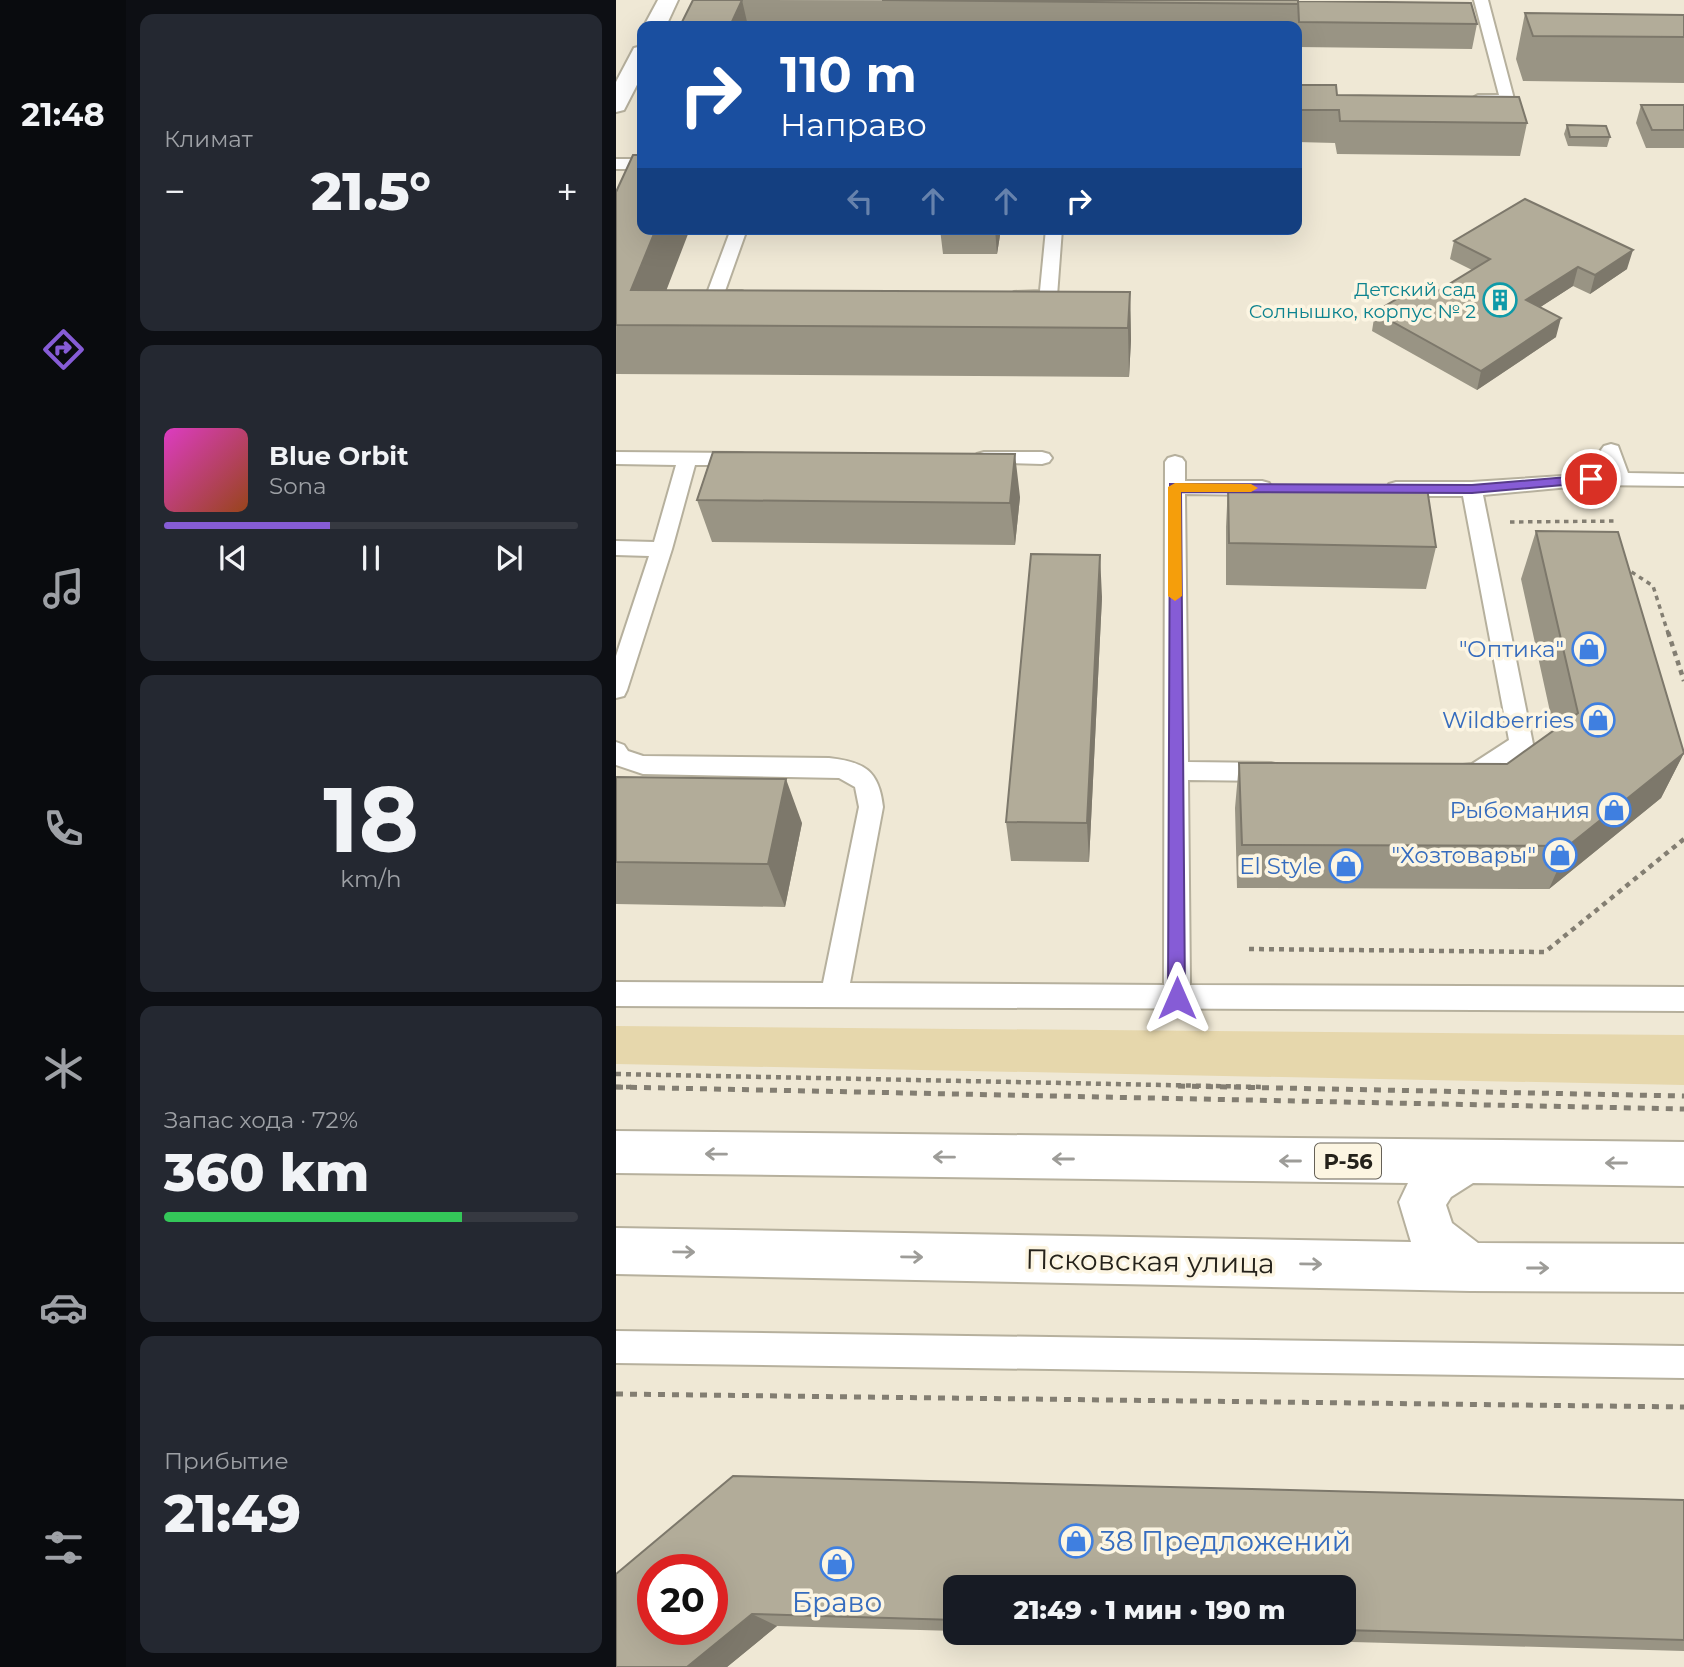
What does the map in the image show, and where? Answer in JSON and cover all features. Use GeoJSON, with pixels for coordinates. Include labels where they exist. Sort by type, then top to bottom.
{"type":"FeatureCollection","features":[{"type":"Feature","properties":{"kind":"main road"},"geometry":{"type":"LineString","coordinates":[[658,21],[668,0]]}},
{"type":"Feature","properties":{"kind":"main road"},"geometry":{"type":"LineString","coordinates":[[616,105],[637,62]]}},
{"type":"Feature","properties":{"kind":"main road","name":"Р-56"},"geometry":{"type":"LineString","coordinates":[[616,1152],[1684,1164]]}},
{"type":"Feature","properties":{"kind":"main road"},"geometry":{"type":"LineString","coordinates":[[1466,1162],[1435,1181],[1422,1202],[1433,1238],[1470,1267]]}},
{"type":"Feature","properties":{"kind":"main road","name":"Псковская улица"},"geometry":{"type":"LineString","coordinates":[[616,1251],[1470,1267],[1684,1268]]}},
{"type":"Feature","properties":{"kind":"lane"},"geometry":{"type":"LineString","coordinates":[[1468,99],[1507,99],[1499,42],[1481,0]]}},
{"type":"Feature","properties":{"kind":"lane"},"geometry":{"type":"LineString","coordinates":[[616,164],[637,164]]}},
{"type":"Feature","properties":{"kind":"lane"},"geometry":{"type":"LineString","coordinates":[[737,235],[715,296],[757,296]]}},
{"type":"Feature","properties":{"kind":"lane"},"geometry":{"type":"LineString","coordinates":[[1006,296],[1048,296],[1053,235]]}},
{"type":"Feature","properties":{"kind":"lane"},"geometry":{"type":"LineString","coordinates":[[1611,450],[1620,479]]}},
{"type":"Feature","properties":{"kind":"lane"},"geometry":{"type":"LineString","coordinates":[[616,458],[755,459]]}},
{"type":"Feature","properties":{"kind":"lane"},"geometry":{"type":"LineString","coordinates":[[960,458],[1042,458]]}},
{"type":"Feature","properties":{"kind":"lane"},"geometry":{"type":"LineString","coordinates":[[616,690],[663,549],[687,459]]}},
{"type":"Feature","properties":{"kind":"lane"},"geometry":{"type":"LineString","coordinates":[[1175,462],[1177,998]]}},
{"type":"Feature","properties":{"kind":"lane"},"geometry":{"type":"LineString","coordinates":[[1377,489],[1472,489],[1620,479],[1684,480]]}},
{"type":"Feature","properties":{"kind":"lane"},"geometry":{"type":"LineString","coordinates":[[1175,487],[1283,488]]}},
{"type":"Feature","properties":{"kind":"lane"},"geometry":{"type":"LineString","coordinates":[[1435,773],[1476,773],[1521,744],[1472,489]]}},
{"type":"Feature","properties":{"kind":"lane"},"geometry":{"type":"LineString","coordinates":[[616,548],[663,549]]}},
{"type":"Feature","properties":{"kind":"lane"},"geometry":{"type":"LineString","coordinates":[[616,751],[619,757],[643,765],[829,767],[847,769],[862,776],[870,787],[871,807],[834,995]]}},
{"type":"Feature","properties":{"kind":"lane"},"geometry":{"type":"LineString","coordinates":[[1176,772],[1298,772]]}},
{"type":"Feature","properties":{"kind":"lane"},"geometry":{"type":"LineString","coordinates":[[616,994],[1684,999]]}},
{"type":"Feature","properties":{"kind":"lane"},"geometry":{"type":"LineString","coordinates":[[616,1347],[1684,1363]]}},
{"type":"Feature","properties":{"kind":"path"},"geometry":{"type":"LineString","coordinates":[[1497,522],[1618,521]]}},
{"type":"Feature","properties":{"kind":"path"},"geometry":{"type":"LineString","coordinates":[[1619,565],[1638,574],[1653,586],[1684,681]]}},
{"type":"Feature","properties":{"kind":"path"},"geometry":{"type":"LineString","coordinates":[[1677,660],[1684,663]]}},
{"type":"Feature","properties":{"kind":"path"},"geometry":{"type":"LineString","coordinates":[[1249,949],[1545,952],[1684,839]]}},
{"type":"Feature","properties":{"kind":"path"},"geometry":{"type":"LineString","coordinates":[[616,1074],[1684,1096]]}},
{"type":"Feature","properties":{"kind":"path"},"geometry":{"type":"LineString","coordinates":[[616,1087],[1684,1108]]}},
{"type":"Feature","properties":{"kind":"path"},"geometry":{"type":"LineString","coordinates":[[616,1394],[1684,1407]]}},
{"type":"Feature","properties":{"kind":"shaded area"},"geometry":{"type":"Polygon","coordinates":[[[616,1026],[1684,1035],[1684,1085],[616,1064],[616,1026]]]}},
{"type":"Feature","properties":{"kind":"building"},"geometry":{"type":"Polygon","coordinates":[[[693,0],[742,0],[732,21],[682,21],[693,0]]]}},
{"type":"Feature","properties":{"kind":"building"},"geometry":{"type":"Polygon","coordinates":[[[882,0],[1298,0],[1298,4],[882,0]]]}},
{"type":"Feature","properties":{"kind":"building"},"geometry":{"type":"Polygon","coordinates":[[[1298,1],[1471,3],[1477,24],[1302,22],[1299,21],[1298,1]]]}},
{"type":"Feature","properties":{"kind":"building"},"geometry":{"type":"Polygon","coordinates":[[[1525,13],[1684,15],[1684,37],[1533,36],[1525,13]]]}},
{"type":"Feature","properties":{"kind":"building"},"geometry":{"type":"Polygon","coordinates":[[[1302,85],[1336,85],[1337,95],[1519,97],[1527,123],[1340,121],[1339,110],[1302,110],[1302,85]]]}},
{"type":"Feature","properties":{"kind":"building"},"geometry":{"type":"Polygon","coordinates":[[[1641,105],[1684,105],[1684,130],[1652,130],[1641,105]]]}},
{"type":"Feature","properties":{"kind":"building"},"geometry":{"type":"Polygon","coordinates":[[[1567,125],[1606,126],[1610,137],[1570,137],[1567,125]]]}},
{"type":"Feature","properties":{"kind":"building"},"geometry":{"type":"Polygon","coordinates":[[[633,155],[637,155],[637,235],[654,235],[631,290],[1130,292],[1128,328],[616,325],[616,192],[633,155]]]}},
{"type":"Feature","properties":{"kind":"building","name":"Детский сад Солнышко, корпус № 2"},"geometry":{"type":"Polygon","coordinates":[[[1525,199],[1633,250],[1595,275],[1578,267],[1526,300],[1561,318],[1481,371],[1375,312],[1417,287],[1431,295],[1490,259],[1454,241],[1525,199]]]}},
{"type":"Feature","properties":{"kind":"building"},"geometry":{"type":"Polygon","coordinates":[[[713,452],[1015,454],[1010,503],[697,500],[713,452]]]}},
{"type":"Feature","properties":{"kind":"building"},"geometry":{"type":"Polygon","coordinates":[[[1228,485],[1427,488],[1436,547],[1229,543],[1228,485]]]}},
{"type":"Feature","properties":{"kind":"building"},"geometry":{"type":"Polygon","coordinates":[[[1536,531],[1618,532],[1684,753],[1568,846],[1242,845],[1239,763],[1507,764],[1578,713],[1536,531]]]}},
{"type":"Feature","properties":{"kind":"building"},"geometry":{"type":"Polygon","coordinates":[[[1031,554],[1100,555],[1087,823],[1006,822],[1031,554]]]}},
{"type":"Feature","properties":{"kind":"building"},"geometry":{"type":"Polygon","coordinates":[[[616,777],[786,779],[768,864],[616,862],[616,777]]]}},
{"type":"Feature","properties":{"kind":"building"},"geometry":{"type":"Polygon","coordinates":[[[733,1476],[1684,1500],[1684,1640],[1356,1630],[1356,1575],[943,1575],[943,1620],[752,1614],[728,1634],[728,1554],[640,1554],[733,1476]]]}},
{"type":"Feature","properties":{"kind":"building"},"geometry":{"type":"Polygon","coordinates":[[[637,1556],[637,1645],[714,1645],[687,1667],[616,1667],[616,1574],[637,1556]]]}},
{"type":"Feature","properties":{"kind":"slow traffic"},"geometry":{"type":"LineString","coordinates":[[1175,596],[1175,487],[1251,488]]}},
{"type":"Feature","properties":{"kind":"place","name":"Детский сад Солнышко, корпус № 2"},"geometry":{"type":"Point","coordinates":[1500,300]}},
{"type":"Feature","properties":{"kind":"place","name":"\"Оптика\""},"geometry":{"type":"Point","coordinates":[1589,649]}},
{"type":"Feature","properties":{"kind":"place","name":"Wildberries"},"geometry":{"type":"Point","coordinates":[1598,720]}},
{"type":"Feature","properties":{"kind":"place","name":"Рыбомания"},"geometry":{"type":"Point","coordinates":[1614,810]}},
{"type":"Feature","properties":{"kind":"place","name":"\"Хозтовары\""},"geometry":{"type":"Point","coordinates":[1560,855]}},
{"type":"Feature","properties":{"kind":"place","name":"El Style"},"geometry":{"type":"Point","coordinates":[1346,866]}},
{"type":"Feature","properties":{"kind":"place","name":"38 Предложений"},"geometry":{"type":"Point","coordinates":[1076,1541]}},
{"type":"Feature","properties":{"kind":"place","name":"Браво"},"geometry":{"type":"Point","coordinates":[837,1564]}},
{"type":"Feature","properties":{"kind":"route"},"geometry":{"type":"LineString","coordinates":[[1177,998],[1175,487],[1472,489],[1591,479]]}}]}
